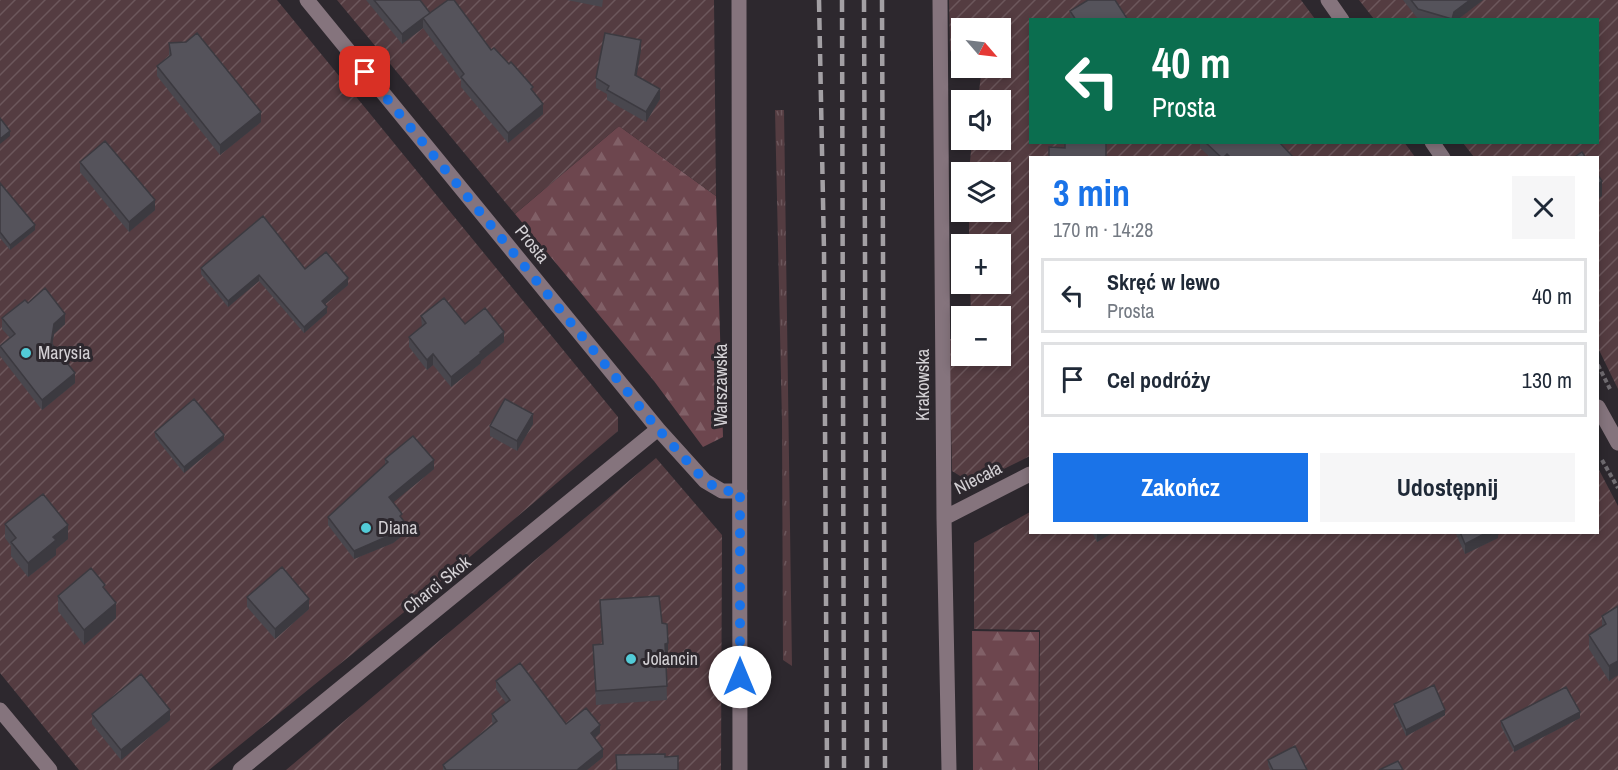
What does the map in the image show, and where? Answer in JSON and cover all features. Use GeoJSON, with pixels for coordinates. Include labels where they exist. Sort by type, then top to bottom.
{"type":"FeatureCollection","features":[{"type":"Feature","properties":{"kind":"street","name":"Prosta"},"geometry":{"type":"LineString","coordinates":[[307,0],[658,429],[705,481],[722,491],[740,491]]}},
{"type":"Feature","properties":{"kind":"street","name":"Warszawska"},"geometry":{"type":"LineString","coordinates":[[739,0],[740,770]]}},
{"type":"Feature","properties":{"kind":"street","name":"Krakowska"},"geometry":{"type":"LineString","coordinates":[[940,0],[944,518],[950,770]]}},
{"type":"Feature","properties":{"kind":"street"},"geometry":{"type":"LineString","coordinates":[[1328,0],[1341,18]]}},
{"type":"Feature","properties":{"kind":"street"},"geometry":{"type":"LineString","coordinates":[[1599,409],[1618,443]]}},
{"type":"Feature","properties":{"kind":"street","name":"Charci Skok"},"geometry":{"type":"LineString","coordinates":[[240,770],[658,429]]}},
{"type":"Feature","properties":{"kind":"street","name":"Niecała"},"geometry":{"type":"LineString","coordinates":[[944,518],[1029,475]]}},
{"type":"Feature","properties":{"kind":"street"},"geometry":{"type":"LineString","coordinates":[[0,710],[50,770]]}},
{"type":"Feature","properties":{"kind":"path"},"geometry":{"type":"LineString","coordinates":[[1599,453],[1618,488]]}},
{"type":"Feature","properties":{"kind":"green space"},"geometry":{"type":"Polygon","coordinates":[[[0,0],[277,0],[618,417],[618,431],[424,596],[209,770],[79,770],[0,673],[0,0]]]}},
{"type":"Feature","properties":{"kind":"green space"},"geometry":{"type":"Polygon","coordinates":[[[337,0],[714,0],[716,196],[619,126],[515,214],[337,0]]]}},
{"type":"Feature","properties":{"kind":"green space"},"geometry":{"type":"Polygon","coordinates":[[[949,0],[1301,0],[1314,18],[1029,18],[1029,144],[1405,144],[1414,156],[1029,156],[1029,456],[973,484],[952,471],[949,339],[951,339],[951,366],[1011,366],[1011,306],[971,306],[970,294],[1011,294],[1011,234],[969,234],[969,222],[1011,222],[1011,162],[970,162],[971,150],[1011,150],[1011,90],[979,90],[981,78],[1011,78],[1011,18],[951,18],[951,52],[949,0]]]}},
{"type":"Feature","properties":{"kind":"green space"},"geometry":{"type":"Polygon","coordinates":[[[1359,0],[1618,0],[1618,389],[1599,350],[1599,156],[1473,156],[1464,144],[1599,144],[1599,18],[1373,18],[1359,0]]]}},
{"type":"Feature","properties":{"kind":"green space"},"geometry":{"type":"Polygon","coordinates":[[[775,110],[784,110],[792,666],[783,660],[782,421],[775,110]]]}},
{"type":"Feature","properties":{"kind":"green space"},"geometry":{"type":"Polygon","coordinates":[[[619,126],[716,196],[723,437],[703,447],[654,381],[515,214],[619,126]]]}},
{"type":"Feature","properties":{"kind":"green space"},"geometry":{"type":"Polygon","coordinates":[[[656,458],[722,535],[721,770],[286,770],[656,458]]]}},
{"type":"Feature","properties":{"kind":"green space"},"geometry":{"type":"Polygon","coordinates":[[[1599,470],[1618,506],[1618,770],[1039,770],[1040,630],[974,629],[974,543],[1029,513],[1029,534],[1599,534],[1599,470]]]}},
{"type":"Feature","properties":{"kind":"green space"},"geometry":{"type":"Polygon","coordinates":[[[972,631],[1039,632],[1038,770],[973,770],[972,631]]]}},
{"type":"Feature","properties":{"kind":"building"},"geometry":{"type":"Polygon","coordinates":[[[374,0],[420,0],[430,13],[448,0],[454,0],[491,50],[494,48],[509,64],[511,62],[533,87],[531,89],[543,104],[508,133],[461,77],[464,74],[423,18],[402,34],[374,0]]]}},
{"type":"Feature","properties":{"kind":"building"},"geometry":{"type":"Polygon","coordinates":[[[1088,0],[1115,0],[1127,18],[1075,18],[1070,11],[1088,0]]]}},
{"type":"Feature","properties":{"kind":"building"},"geometry":{"type":"Polygon","coordinates":[[[1411,0],[1470,0],[1454,12],[1452,18],[1418,9],[1411,0]]]}},
{"type":"Feature","properties":{"kind":"building"},"geometry":{"type":"Polygon","coordinates":[[[197,33],[261,112],[220,145],[157,66],[171,55],[169,43],[186,42],[197,33]]]}},
{"type":"Feature","properties":{"kind":"building"},"geometry":{"type":"Polygon","coordinates":[[[605,33],[641,40],[635,75],[660,89],[646,112],[607,90],[609,86],[596,78],[605,33]]]}},
{"type":"Feature","properties":{"kind":"building"},"geometry":{"type":"Polygon","coordinates":[[[0,118],[10,131],[0,139],[0,118]]]}},
{"type":"Feature","properties":{"kind":"building"},"geometry":{"type":"Polygon","coordinates":[[[105,141],[155,200],[129,222],[80,162],[105,141]]]}},
{"type":"Feature","properties":{"kind":"building"},"geometry":{"type":"Polygon","coordinates":[[[1065,144],[1106,144],[1106,156],[1049,156],[1049,147],[1065,148],[1065,144]]]}},
{"type":"Feature","properties":{"kind":"building"},"geometry":{"type":"Polygon","coordinates":[[[1207,144],[1281,144],[1292,156],[1229,156],[1227,154],[1220,156],[1207,144]]]}},
{"type":"Feature","properties":{"kind":"building"},"geometry":{"type":"Polygon","coordinates":[[[0,183],[35,225],[10,245],[0,232],[0,183]]]}},
{"type":"Feature","properties":{"kind":"building"},"geometry":{"type":"Polygon","coordinates":[[[263,216],[305,269],[326,252],[348,278],[322,301],[327,307],[304,327],[259,275],[228,301],[201,268],[263,216]]]}},
{"type":"Feature","properties":{"kind":"building","name":"Marysia"},"geometry":{"type":"Polygon","coordinates":[[[45,288],[65,314],[54,324],[51,343],[75,373],[42,400],[0,346],[15,334],[2,318],[25,300],[28,303],[45,288]]]}},
{"type":"Feature","properties":{"kind":"building"},"geometry":{"type":"Polygon","coordinates":[[[444,298],[465,324],[485,308],[504,332],[451,377],[433,354],[427,360],[409,337],[426,323],[421,316],[444,298]]]}},
{"type":"Feature","properties":{"kind":"building"},"geometry":{"type":"Polygon","coordinates":[[[194,399],[224,435],[184,467],[155,432],[194,399]]]}},
{"type":"Feature","properties":{"kind":"building"},"geometry":{"type":"Polygon","coordinates":[[[505,399],[533,414],[517,441],[490,426],[505,399]]]}},
{"type":"Feature","properties":{"kind":"building"},"geometry":{"type":"Polygon","coordinates":[[[413,436],[434,460],[389,497],[402,514],[400,516],[406,524],[393,534],[354,551],[328,517],[388,462],[385,459],[413,436]]]}},
{"type":"Feature","properties":{"kind":"building"},"geometry":{"type":"Polygon","coordinates":[[[43,494],[68,525],[53,537],[56,540],[28,563],[11,542],[16,538],[5,524],[43,494]]]}},
{"type":"Feature","properties":{"kind":"building"},"geometry":{"type":"Polygon","coordinates":[[[1461,534],[1484,534],[1465,544],[1461,534]]]}},
{"type":"Feature","properties":{"kind":"building"},"geometry":{"type":"Polygon","coordinates":[[[282,567],[309,599],[275,629],[247,597],[282,567]]]}},
{"type":"Feature","properties":{"kind":"building"},"geometry":{"type":"Polygon","coordinates":[[[91,568],[116,603],[84,630],[58,596],[91,568]]]}},
{"type":"Feature","properties":{"kind":"building","name":"Jolancin"},"geometry":{"type":"Polygon","coordinates":[[[659,596],[662,623],[667,624],[668,643],[665,644],[667,686],[596,691],[593,645],[603,644],[600,600],[659,596]]]}},
{"type":"Feature","properties":{"kind":"building"},"geometry":{"type":"Polygon","coordinates":[[[1618,606],[1618,661],[1609,666],[1589,635],[1606,624],[1602,616],[1618,606]]]}},
{"type":"Feature","properties":{"kind":"building"},"geometry":{"type":"Polygon","coordinates":[[[520,663],[566,724],[586,708],[600,725],[591,733],[603,749],[577,770],[446,770],[443,765],[497,721],[492,714],[510,700],[496,681],[520,663]]]}},
{"type":"Feature","properties":{"kind":"building"},"geometry":{"type":"Polygon","coordinates":[[[141,674],[170,710],[121,750],[92,714],[141,674]]]}},
{"type":"Feature","properties":{"kind":"building"},"geometry":{"type":"Polygon","coordinates":[[[1434,685],[1445,710],[1406,730],[1394,704],[1434,685]]]}},
{"type":"Feature","properties":{"kind":"building"},"geometry":{"type":"Polygon","coordinates":[[[1566,687],[1580,712],[1514,747],[1501,721],[1566,687]]]}},
{"type":"Feature","properties":{"kind":"building"},"geometry":{"type":"Polygon","coordinates":[[[1295,746],[1307,770],[1273,770],[1268,760],[1295,746]]]}},
{"type":"Feature","properties":{"kind":"building"},"geometry":{"type":"Polygon","coordinates":[[[665,754],[665,757],[678,756],[678,770],[617,770],[616,755],[665,754]]]}},
{"type":"Feature","properties":{"kind":"building"},"geometry":{"type":"Polygon","coordinates":[[[1398,761],[1403,770],[1379,770],[1398,761]]]}},
{"type":"Feature","properties":{"kind":"railway"},"geometry":{"type":"LineString","coordinates":[[819,0],[824,251],[827,770]]}},
{"type":"Feature","properties":{"kind":"railway"},"geometry":{"type":"LineString","coordinates":[[842,0],[844,770]]}},
{"type":"Feature","properties":{"kind":"railway"},"geometry":{"type":"LineString","coordinates":[[864,0],[867,770]]}},
{"type":"Feature","properties":{"kind":"railway"},"geometry":{"type":"LineString","coordinates":[[882,0],[885,770]]}},
{"type":"Feature","properties":{"kind":"place","name":"Marysia"},"geometry":{"type":"Point","coordinates":[26,353]}},
{"type":"Feature","properties":{"kind":"place","name":"Diana"},"geometry":{"type":"Point","coordinates":[366,528]}},
{"type":"Feature","properties":{"kind":"place","name":"Jolancin"},"geometry":{"type":"Point","coordinates":[631,659]}},
{"type":"Feature","properties":{"kind":"route"},"geometry":{"type":"LineString","coordinates":[[365,72],[658,429],[705,481],[722,491],[740,491],[740,677]]}}]}
